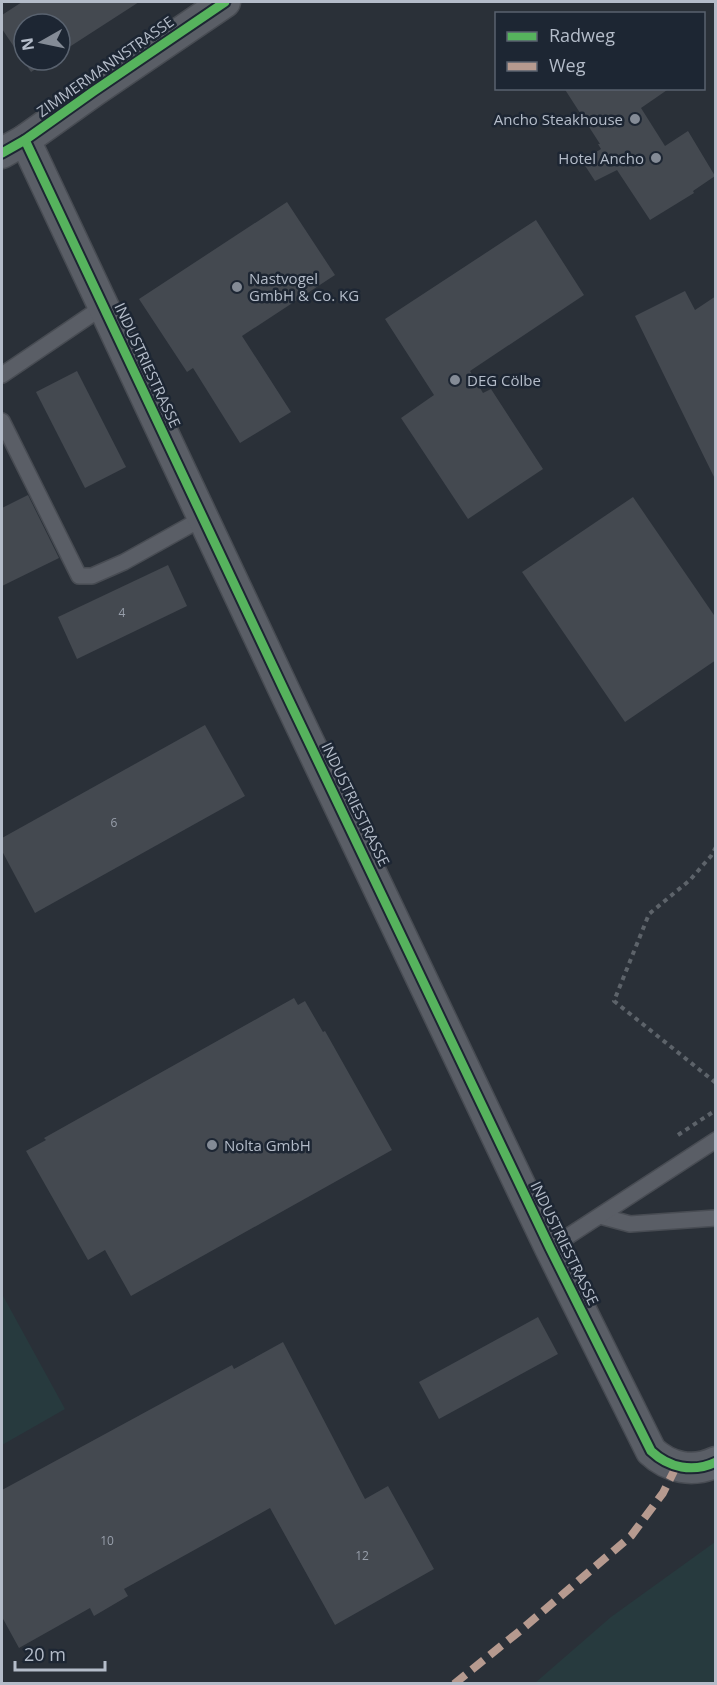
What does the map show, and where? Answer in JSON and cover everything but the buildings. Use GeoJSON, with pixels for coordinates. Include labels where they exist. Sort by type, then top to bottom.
{"type":"FeatureCollection","features":[{"type":"Feature","properties":{"kind":"street","name":"ZIMMERMANNSTRASSE"},"geometry":{"type":"LineString","coordinates":[[14,147],[225,2]]}},
{"type":"Feature","properties":{"kind":"street","name":"INDUSTRIESTRASSE"},"geometry":{"type":"LineString","coordinates":[[14,147],[104,306],[550,1248],[651,1451],[676,1467],[701,1467],[716,1462]]}},
{"type":"Feature","properties":{"kind":"lane"},"geometry":{"type":"LineString","coordinates":[[2,375],[104,306]]}},
{"type":"Feature","properties":{"kind":"lane"},"geometry":{"type":"LineString","coordinates":[[2,421],[79,576],[92,576],[123,562],[203,518]]}},
{"type":"Feature","properties":{"kind":"lane"},"geometry":{"type":"LineString","coordinates":[[550,1248],[716,1140]]}},
{"type":"Feature","properties":{"kind":"lane"},"geometry":{"type":"LineString","coordinates":[[600,1216],[630,1224],[716,1218]]}},
{"type":"Feature","properties":{"kind":"path"},"geometry":{"type":"LineString","coordinates":[[716,847],[690,880],[649,914],[614,1001],[716,1083]]}},
{"type":"Feature","properties":{"kind":"green space"},"geometry":{"type":"Polygon","coordinates":[[[2,1294],[65,1409],[2,1445],[2,1294]]]}},
{"type":"Feature","properties":{"kind":"green space"},"geometry":{"type":"Polygon","coordinates":[[[715,1542],[715,1683],[535,1683],[611,1617],[715,1542]]]}},
{"type":"Feature","properties":{"kind":"marked path"},"geometry":{"type":"LineString","coordinates":[[454,1684],[631,1536],[663,1493],[676,1467]]}},
{"type":"Feature","properties":{"kind":"cycle path"},"geometry":{"type":"LineString","coordinates":[[2,153],[25,140],[225,2]]}},
{"type":"Feature","properties":{"kind":"cycle path"},"geometry":{"type":"LineString","coordinates":[[25,140],[550,1248],[651,1451],[673,1465],[682,1467],[699,1467],[716,1462]]}},
{"type":"Feature","properties":{"kind":"place","name":"Ancho Steakhouse"},"geometry":{"type":"Point","coordinates":[635,119]}},
{"type":"Feature","properties":{"kind":"place","name":"Hotel Ancho"},"geometry":{"type":"Point","coordinates":[656,158]}},
{"type":"Feature","properties":{"kind":"place","name":"Nastvogel GmbH & Co. KG"},"geometry":{"type":"Point","coordinates":[237,287]}},
{"type":"Feature","properties":{"kind":"place","name":"DEG Cölbe"},"geometry":{"type":"Point","coordinates":[455,380]}},
{"type":"Feature","properties":{"kind":"place","name":"Nolta GmbH"},"geometry":{"type":"Point","coordinates":[212,1145]}}]}
